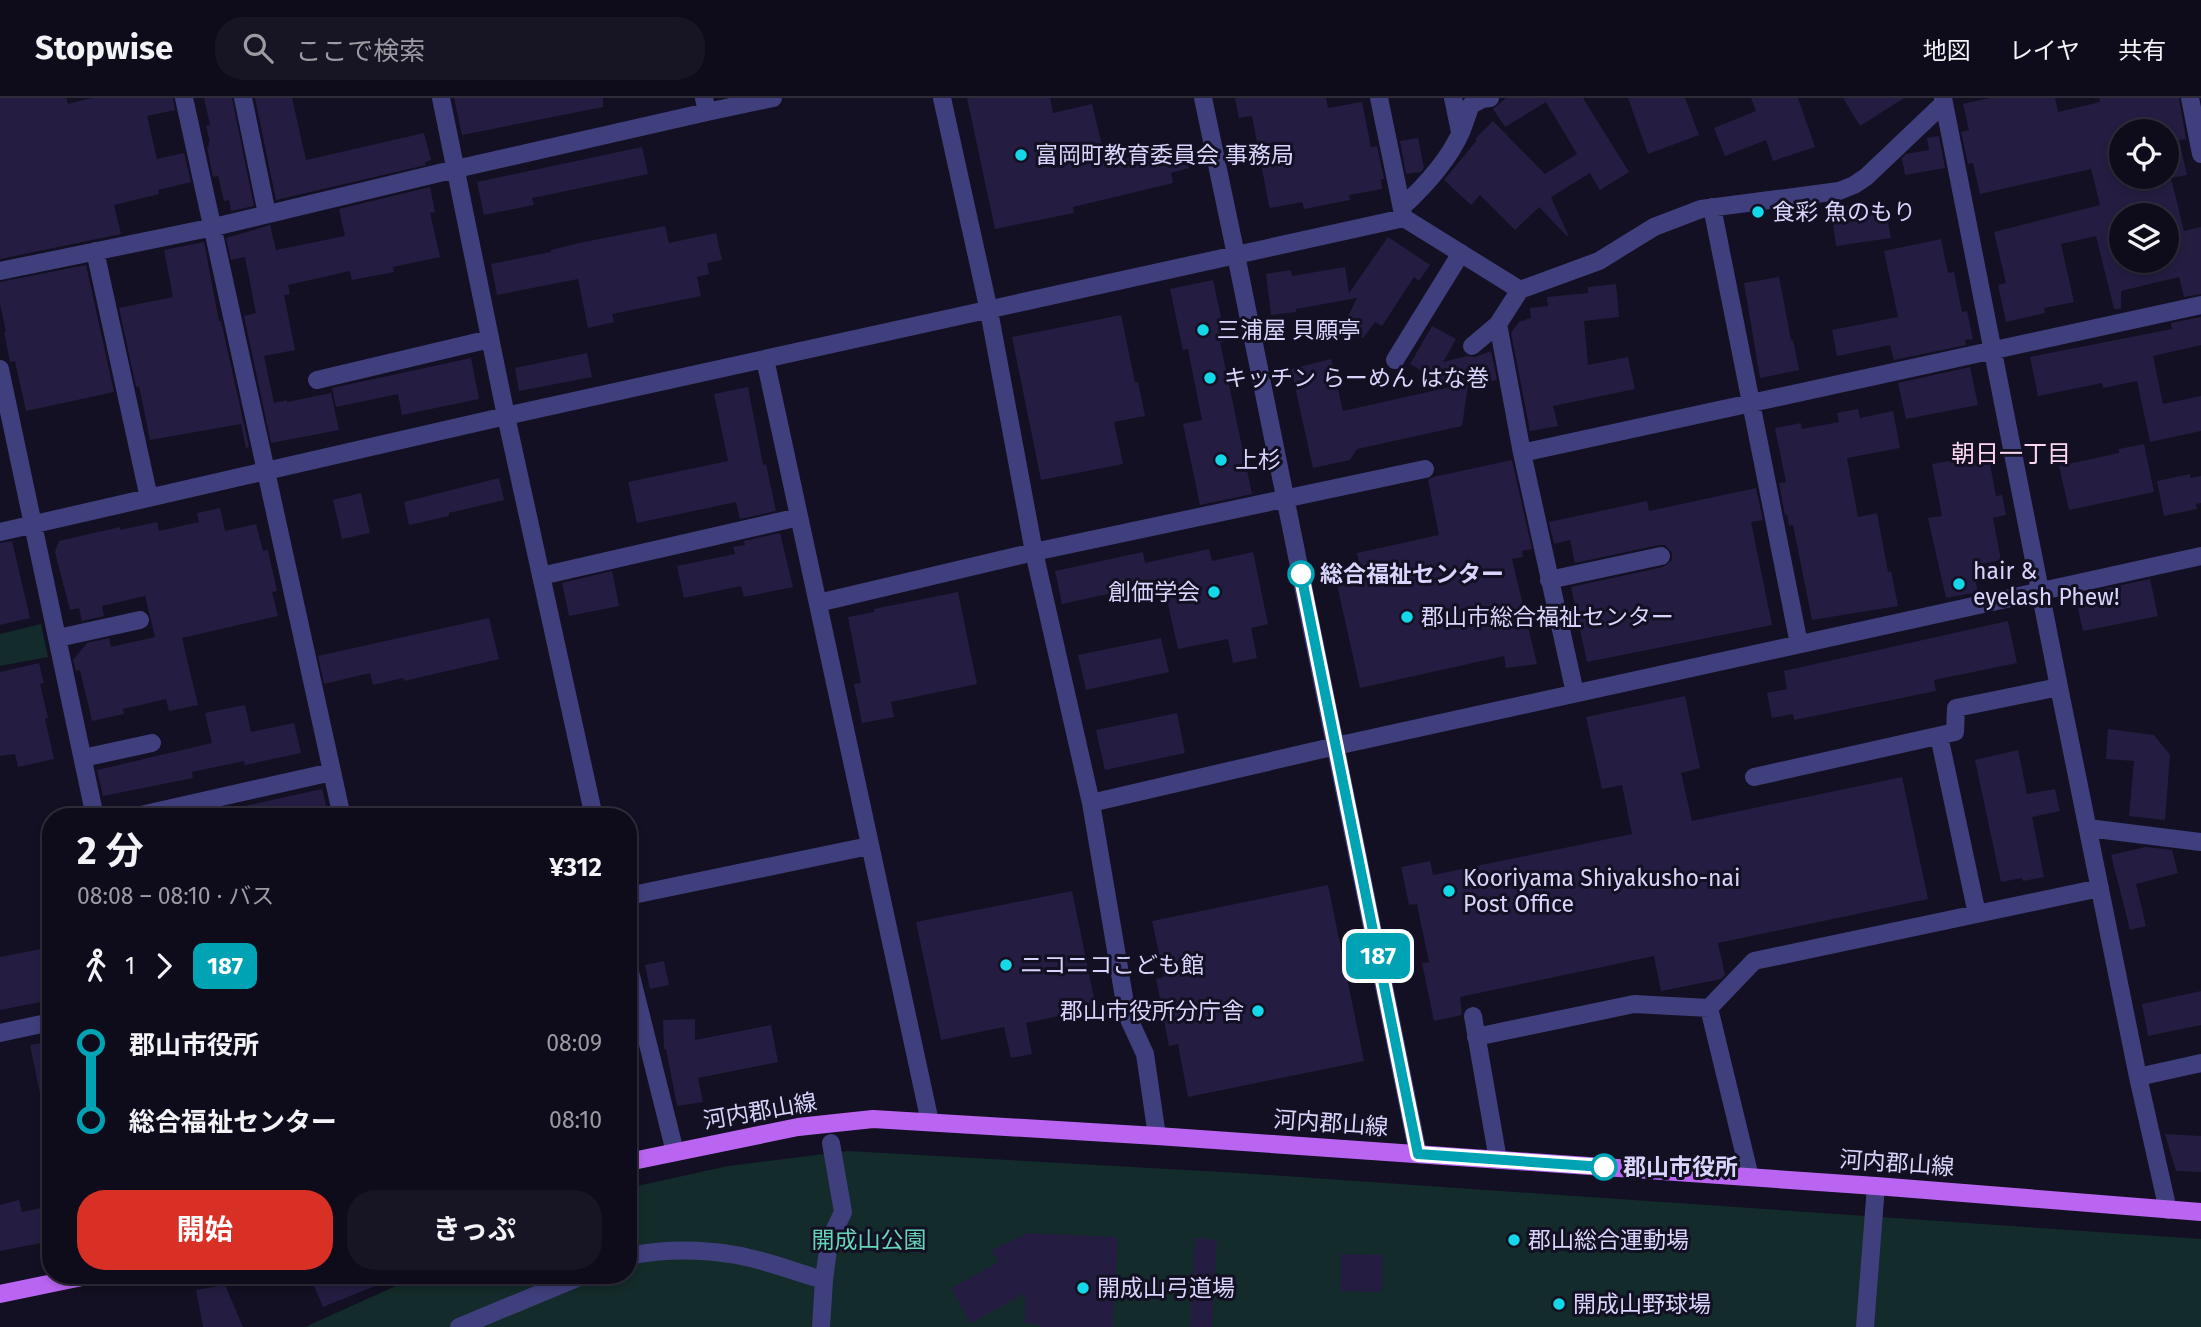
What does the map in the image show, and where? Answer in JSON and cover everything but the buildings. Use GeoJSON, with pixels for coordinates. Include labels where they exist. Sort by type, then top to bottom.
{"type":"FeatureCollection","features":[{"type":"Feature","properties":{"kind":"main road","name":"河内郡山線"},"geometry":{"type":"LineString","coordinates":[[637,1160],[808,1126],[873,1119],[1750,1177],[2201,1212]]}},
{"type":"Feature","properties":{"kind":"main road"},"geometry":{"type":"LineString","coordinates":[[0,1294],[48,1284]]}},
{"type":"Feature","properties":{"kind":"street"},"geometry":{"type":"LineString","coordinates":[[184,98],[340,808]]}},
{"type":"Feature","properties":{"kind":"street"},"geometry":{"type":"LineString","coordinates":[[243,98],[267,214]]}},
{"type":"Feature","properties":{"kind":"street"},"geometry":{"type":"LineString","coordinates":[[441,98],[506,416],[592,808]]}},
{"type":"Feature","properties":{"kind":"street"},"geometry":{"type":"LineString","coordinates":[[0,271],[214,227],[706,105],[773,98]]}},
{"type":"Feature","properties":{"kind":"street"},"geometry":{"type":"LineString","coordinates":[[942,98],[989,311],[1034,552],[1091,803],[1127,1015],[1144,1054],[1157,1136]]}},
{"type":"Feature","properties":{"kind":"street"},"geometry":{"type":"LineString","coordinates":[[1203,98],[1418,1154]]}},
{"type":"Feature","properties":{"kind":"street"},"geometry":{"type":"LineString","coordinates":[[1378,98],[1403,213],[1520,290]]}},
{"type":"Feature","properties":{"kind":"street"},"geometry":{"type":"LineString","coordinates":[[1452,98],[1460,133]]}},
{"type":"Feature","properties":{"kind":"street"},"geometry":{"type":"LineString","coordinates":[[0,532],[506,416],[1236,255],[1403,213],[1445,159],[1460,133],[1471,105],[1490,98]]}},
{"type":"Feature","properties":{"kind":"street"},"geometry":{"type":"LineString","coordinates":[[2190,98],[2201,154]]}},
{"type":"Feature","properties":{"kind":"street"},"geometry":{"type":"LineString","coordinates":[[1472,346],[1497,324],[1520,290],[1599,261],[1654,227],[1712,206],[1839,191],[1854,185],[1866,177],[1944,100]]}},
{"type":"Feature","properties":{"kind":"street"},"geometry":{"type":"LineString","coordinates":[[1944,100],[2059,687],[2138,1077],[2168,1210]]}},
{"type":"Feature","properties":{"kind":"street"},"geometry":{"type":"LineString","coordinates":[[1712,206],[1799,643]]}},
{"type":"Feature","properties":{"kind":"street"},"geometry":{"type":"LineString","coordinates":[[95,251],[149,498]]}},
{"type":"Feature","properties":{"kind":"street"},"geometry":{"type":"LineString","coordinates":[[1395,360],[1461,253]]}},
{"type":"Feature","properties":{"kind":"street"},"geometry":{"type":"LineString","coordinates":[[1522,453],[2201,305]]}},
{"type":"Feature","properties":{"kind":"street"},"geometry":{"type":"LineString","coordinates":[[1497,324],[1574,693]]}},
{"type":"Feature","properties":{"kind":"street"},"geometry":{"type":"LineString","coordinates":[[317,380],[491,339]]}},
{"type":"Feature","properties":{"kind":"street"},"geometry":{"type":"LineString","coordinates":[[765,359],[930,1122]]}},
{"type":"Feature","properties":{"kind":"street"},"geometry":{"type":"LineString","coordinates":[[0,369],[93,808]]}},
{"type":"Feature","properties":{"kind":"street"},"geometry":{"type":"LineString","coordinates":[[818,603],[1034,552],[1425,469]]}},
{"type":"Feature","properties":{"kind":"street"},"geometry":{"type":"LineString","coordinates":[[541,576],[799,517]]}},
{"type":"Feature","properties":{"kind":"street"},"geometry":{"type":"LineString","coordinates":[[1549,580],[1661,556]]}},
{"type":"Feature","properties":{"kind":"street"},"geometry":{"type":"LineString","coordinates":[[1091,803],[1574,693],[2201,556]]}},
{"type":"Feature","properties":{"kind":"street"},"geometry":{"type":"LineString","coordinates":[[58,638],[140,620]]}},
{"type":"Feature","properties":{"kind":"street"},"geometry":{"type":"LineString","coordinates":[[1754,777],[1955,732],[1956,708],[2059,687]]}},
{"type":"Feature","properties":{"kind":"street"},"geometry":{"type":"LineString","coordinates":[[1940,736],[1978,914]]}},
{"type":"Feature","properties":{"kind":"street"},"geometry":{"type":"LineString","coordinates":[[83,758],[152,743]]}},
{"type":"Feature","properties":{"kind":"street"},"geometry":{"type":"LineString","coordinates":[[172,808],[332,772]]}},
{"type":"Feature","properties":{"kind":"street"},"geometry":{"type":"LineString","coordinates":[[2088,828],[2201,842]]}},
{"type":"Feature","properties":{"kind":"street"},"geometry":{"type":"LineString","coordinates":[[637,894],[869,846]]}},
{"type":"Feature","properties":{"kind":"street"},"geometry":{"type":"LineString","coordinates":[[1476,1037],[1634,1004],[1709,1008],[1754,961],[2100,888]]}},
{"type":"Feature","properties":{"kind":"street"},"geometry":{"type":"LineString","coordinates":[[637,1000],[675,1152]]}},
{"type":"Feature","properties":{"kind":"street"},"geometry":{"type":"LineString","coordinates":[[1709,1008],[1750,1177]]}},
{"type":"Feature","properties":{"kind":"street"},"geometry":{"type":"LineString","coordinates":[[1473,1016],[1499,1160]]}},
{"type":"Feature","properties":{"kind":"street"},"geometry":{"type":"LineString","coordinates":[[0,1033],[42,1023]]}},
{"type":"Feature","properties":{"kind":"street"},"geometry":{"type":"LineString","coordinates":[[2138,1077],[2201,1063]]}},
{"type":"Feature","properties":{"kind":"street"},"geometry":{"type":"LineString","coordinates":[[821,1327],[829,1242],[843,1212],[831,1143]]}},
{"type":"Feature","properties":{"kind":"street"},"geometry":{"type":"LineString","coordinates":[[1865,1327],[1876,1186]]}},
{"type":"Feature","properties":{"kind":"street"},"geometry":{"type":"LineString","coordinates":[[637,1254],[682,1251],[738,1255],[824,1280]]}},
{"type":"Feature","properties":{"kind":"street"},"geometry":{"type":"LineString","coordinates":[[459,1327],[563,1284]]}},
{"type":"Feature","properties":{"kind":"green space"},"geometry":{"type":"Polygon","coordinates":[[[41,624],[48,657],[0,666],[0,634],[41,624]]]}},
{"type":"Feature","properties":{"kind":"green space","name":"開成山公園"},"geometry":{"type":"Polygon","coordinates":[[[848,1151],[1240,1173],[2201,1239],[2201,1327],[305,1327],[400,1284],[637,1284],[637,1186],[728,1166],[848,1151]]]}},
{"type":"Feature","properties":{"kind":"bus line","name":"187"},"geometry":{"type":"LineString","coordinates":[[1301,574],[1418,1154],[1604,1167]]}},
{"type":"Feature","properties":{"kind":"place","name":"富岡町教育委員会 事務局"},"geometry":{"type":"Point","coordinates":[1021,155]}},
{"type":"Feature","properties":{"kind":"place","name":"食彩 魚のもり"},"geometry":{"type":"Point","coordinates":[1758,212]}},
{"type":"Feature","properties":{"kind":"place","name":"三浦屋 貝願亭"},"geometry":{"type":"Point","coordinates":[1203,330]}},
{"type":"Feature","properties":{"kind":"place","name":"キッチン らーめん はな巻"},"geometry":{"type":"Point","coordinates":[1210,378]}},
{"type":"Feature","properties":{"kind":"place","name":"上杉"},"geometry":{"type":"Point","coordinates":[1221,460]}},
{"type":"Feature","properties":{"kind":"place","name":"総合福祉センター"},"geometry":{"type":"Point","coordinates":[1301,574]}},
{"type":"Feature","properties":{"kind":"place","name":"hair & eyelash Phew!"},"geometry":{"type":"Point","coordinates":[1959,584]}},
{"type":"Feature","properties":{"kind":"place","name":"創価学会"},"geometry":{"type":"Point","coordinates":[1214,592]}},
{"type":"Feature","properties":{"kind":"place","name":"郡山市総合福祉センター"},"geometry":{"type":"Point","coordinates":[1407,617]}},
{"type":"Feature","properties":{"kind":"place","name":"Kooriyama Shiyakusho-nai Post Office"},"geometry":{"type":"Point","coordinates":[1449,891]}},
{"type":"Feature","properties":{"kind":"place","name":"ニコニコこども館"},"geometry":{"type":"Point","coordinates":[1006,965]}},
{"type":"Feature","properties":{"kind":"place","name":"郡山市役所分庁舎"},"geometry":{"type":"Point","coordinates":[1258,1011]}},
{"type":"Feature","properties":{"kind":"place","name":"郡山市役所"},"geometry":{"type":"Point","coordinates":[1604,1167]}},
{"type":"Feature","properties":{"kind":"place","name":"郡山総合運動場"},"geometry":{"type":"Point","coordinates":[1514,1240]}},
{"type":"Feature","properties":{"kind":"place","name":"開成山弓道場"},"geometry":{"type":"Point","coordinates":[1083,1288]}},
{"type":"Feature","properties":{"kind":"place","name":"開成山野球場"},"geometry":{"type":"Point","coordinates":[1559,1304]}},
{"type":"Feature","properties":{"kind":"district","name":"朝日一丁目"},"geometry":{"type":"Point","coordinates":[2011,454]}}]}
